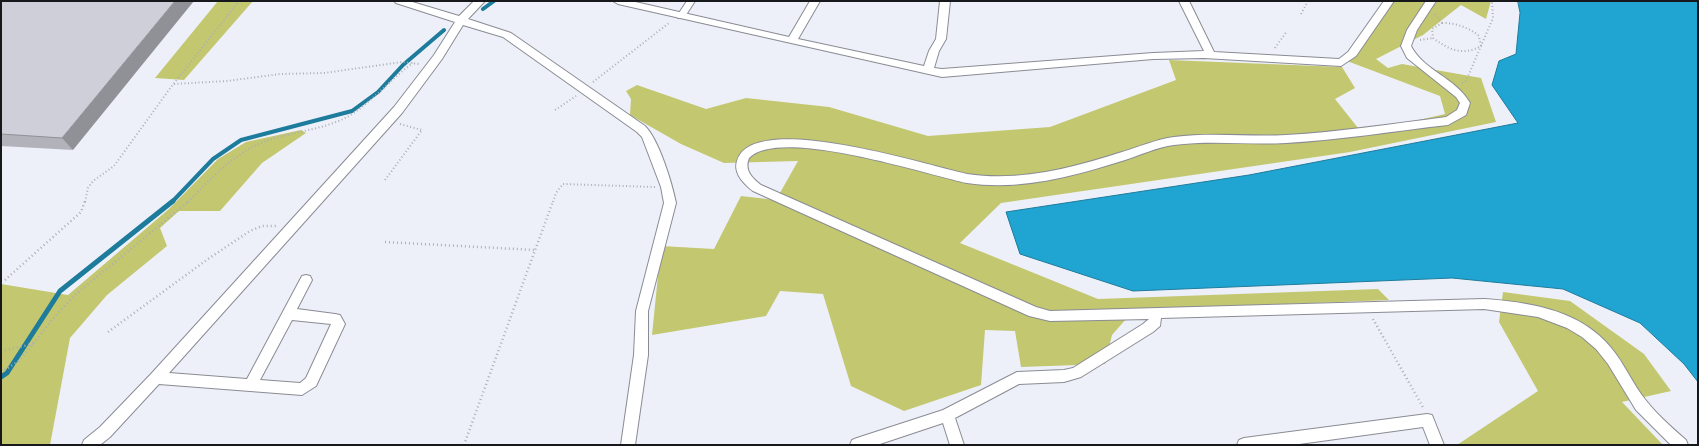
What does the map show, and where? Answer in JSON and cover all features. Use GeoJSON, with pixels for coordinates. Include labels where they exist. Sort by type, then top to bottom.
{"type":"FeatureCollection","features":[{"type":"Feature","properties":{"kind":"street"},"geometry":{"type":"LineString","coordinates":[[399,1],[507,35],[642,128],[647,135],[667,187],[670,203],[642,310],[641,355],[628,445]]}},
{"type":"Feature","properties":{"kind":"street"},"geometry":{"type":"LineString","coordinates":[[89,445],[105,432],[156,378],[388,121],[433,63],[461,20],[480,1]]}},
{"type":"Feature","properties":{"kind":"street"},"geometry":{"type":"LineString","coordinates":[[618,1],[792,41],[942,73],[1153,56],[1204,55],[1341,63],[1352,54],[1389,1]]}},
{"type":"Feature","properties":{"kind":"street"},"geometry":{"type":"LineString","coordinates":[[678,15],[691,1]]}},
{"type":"Feature","properties":{"kind":"street"},"geometry":{"type":"LineString","coordinates":[[792,41],[815,1]]}},
{"type":"Feature","properties":{"kind":"street"},"geometry":{"type":"LineString","coordinates":[[928,69],[934,51],[941,39],[944,1]]}},
{"type":"Feature","properties":{"kind":"street"},"geometry":{"type":"LineString","coordinates":[[1184,1],[1209,49],[1209,53],[1204,55]]}},
{"type":"Feature","properties":{"kind":"street"},"geometry":{"type":"LineString","coordinates":[[1431,1],[1408,38],[1406,48],[1408,54],[1415,62],[1454,88],[1463,97],[1464,108],[1462,113],[1448,121],[1285,139],[1198,138],[1170,141],[1070,170],[1021,181],[992,182],[950,174],[858,151],[811,144],[765,144],[756,147],[744,157],[741,167],[742,175],[747,181],[757,188],[1034,312],[1050,316],[1484,304],[1516,306],[1546,313],[1570,324],[1592,337],[1612,359],[1645,410],[1681,445]]}},
{"type":"Feature","properties":{"kind":"street"},"geometry":{"type":"LineString","coordinates":[[250,386],[290,314],[306,280]]}},
{"type":"Feature","properties":{"kind":"street"},"geometry":{"type":"LineString","coordinates":[[156,378],[302,389],[310,382],[338,324],[335,319],[290,314]]}},
{"type":"Feature","properties":{"kind":"street"},"geometry":{"type":"LineString","coordinates":[[857,445],[947,415],[1017,378],[1064,376],[1076,373],[1148,328],[1155,322],[1155,314]]}},
{"type":"Feature","properties":{"kind":"street"},"geometry":{"type":"LineString","coordinates":[[947,415],[957,445]]}},
{"type":"Feature","properties":{"kind":"street"},"geometry":{"type":"LineString","coordinates":[[1244,445],[1428,420],[1437,445]]}},
{"type":"Feature","properties":{"kind":"path"},"geometry":{"type":"LineString","coordinates":[[5,280],[81,212],[86,202],[88,188],[100,174],[114,166],[173,84],[239,1]]}},
{"type":"Feature","properties":{"kind":"path"},"geometry":{"type":"LineString","coordinates":[[1301,14],[1308,1]]}},
{"type":"Feature","properties":{"kind":"path"},"geometry":{"type":"LineString","coordinates":[[1466,81],[1493,18],[1492,1]]}},
{"type":"Feature","properties":{"kind":"path"},"geometry":{"type":"LineString","coordinates":[[555,110],[585,89],[678,15]]}},
{"type":"Feature","properties":{"kind":"path"},"geometry":{"type":"LineString","coordinates":[[1442,23],[1455,23],[1470,28],[1479,36],[1481,46],[1473,51],[1458,53],[1443,46],[1433,38],[1432,29],[1442,23]]}},
{"type":"Feature","properties":{"kind":"path"},"geometry":{"type":"LineString","coordinates":[[1272,60],[1271,54],[1287,31]]}},
{"type":"Feature","properties":{"kind":"path"},"geometry":{"type":"LineString","coordinates":[[173,84],[227,81],[280,74],[324,73],[402,62],[433,63]]}},
{"type":"Feature","properties":{"kind":"path"},"geometry":{"type":"LineString","coordinates":[[1,372],[19,361],[57,314],[76,294],[183,207],[220,169],[254,146],[271,139],[337,122],[349,116],[365,105],[403,70],[413,63]]}},
{"type":"Feature","properties":{"kind":"path"},"geometry":{"type":"LineString","coordinates":[[385,180],[422,130],[388,121]]}},
{"type":"Feature","properties":{"kind":"path"},"geometry":{"type":"LineString","coordinates":[[464,445],[556,193],[563,184],[667,187]]}},
{"type":"Feature","properties":{"kind":"path"},"geometry":{"type":"LineString","coordinates":[[108,332],[208,259],[250,231],[262,226],[282,227]]}},
{"type":"Feature","properties":{"kind":"path"},"geometry":{"type":"LineString","coordinates":[[385,242],[536,250]]}},
{"type":"Feature","properties":{"kind":"path"},"geometry":{"type":"LineString","coordinates":[[1366,307],[1426,413],[1428,420]]}},
{"type":"Feature","properties":{"kind":"path"},"geometry":{"type":"LineString","coordinates":[[1,351],[33,344]]}},
{"type":"Feature","properties":{"kind":"green space"},"geometry":{"type":"Polygon","coordinates":[[[218,1],[253,1],[184,80],[155,78],[218,1]]]}},
{"type":"Feature","properties":{"kind":"green space"},"geometry":{"type":"Polygon","coordinates":[[[1394,1],[1491,1],[1486,19],[1461,5],[1423,35],[1376,59],[1388,68],[1402,64],[1481,78],[1496,122],[1350,152],[1001,203],[960,243],[1098,299],[1378,289],[1389,300],[1134,310],[1112,335],[1105,364],[1021,367],[1015,331],[985,330],[981,385],[904,411],[851,386],[823,294],[780,291],[766,316],[652,335],[661,246],[714,249],[741,196],[776,200],[798,161],[724,163],[681,144],[630,115],[631,99],[626,91],[637,85],[706,109],[746,98],[829,107],[928,136],[1050,127],[1176,80],[1169,60],[1342,67],[1355,88],[1335,99],[1362,133],[1445,114],[1440,96],[1347,61],[1394,1]]]}},
{"type":"Feature","properties":{"kind":"green space"},"geometry":{"type":"Polygon","coordinates":[[[301,130],[306,133],[262,163],[220,211],[179,211],[160,228],[167,246],[107,295],[70,338],[50,445],[1,445],[1,284],[68,295],[169,209],[218,159],[246,142],[301,130]]]}},
{"type":"Feature","properties":{"kind":"green space"},"geometry":{"type":"Polygon","coordinates":[[[1503,292],[1570,301],[1644,354],[1671,391],[1622,402],[1663,445],[1457,445],[1538,391],[1499,322],[1503,292]]]}},
{"type":"Feature","properties":{"kind":"water"},"geometry":{"type":"Polygon","coordinates":[[[1518,1],[1698,1],[1698,382],[1684,364],[1640,323],[1563,289],[1452,278],[1133,291],[1020,254],[1006,212],[1249,175],[1518,123],[1492,85],[1499,61],[1516,54],[1520,13],[1518,1]]]}},
{"type":"Feature","properties":{"kind":"building"},"geometry":{"type":"Polygon","coordinates":[[[1,1],[175,1],[62,138],[1,134],[1,1]]]}},
{"type":"Feature","properties":{"kind":"waterway"},"geometry":{"type":"LineString","coordinates":[[483,9],[494,1]]}},
{"type":"Feature","properties":{"kind":"waterway"},"geometry":{"type":"LineString","coordinates":[[173,201],[213,159],[241,140],[352,111],[378,92],[403,65],[444,30]]}},
{"type":"Feature","properties":{"kind":"waterway"},"geometry":{"type":"LineString","coordinates":[[1,377],[7,373],[60,291],[173,201]]}}]}
